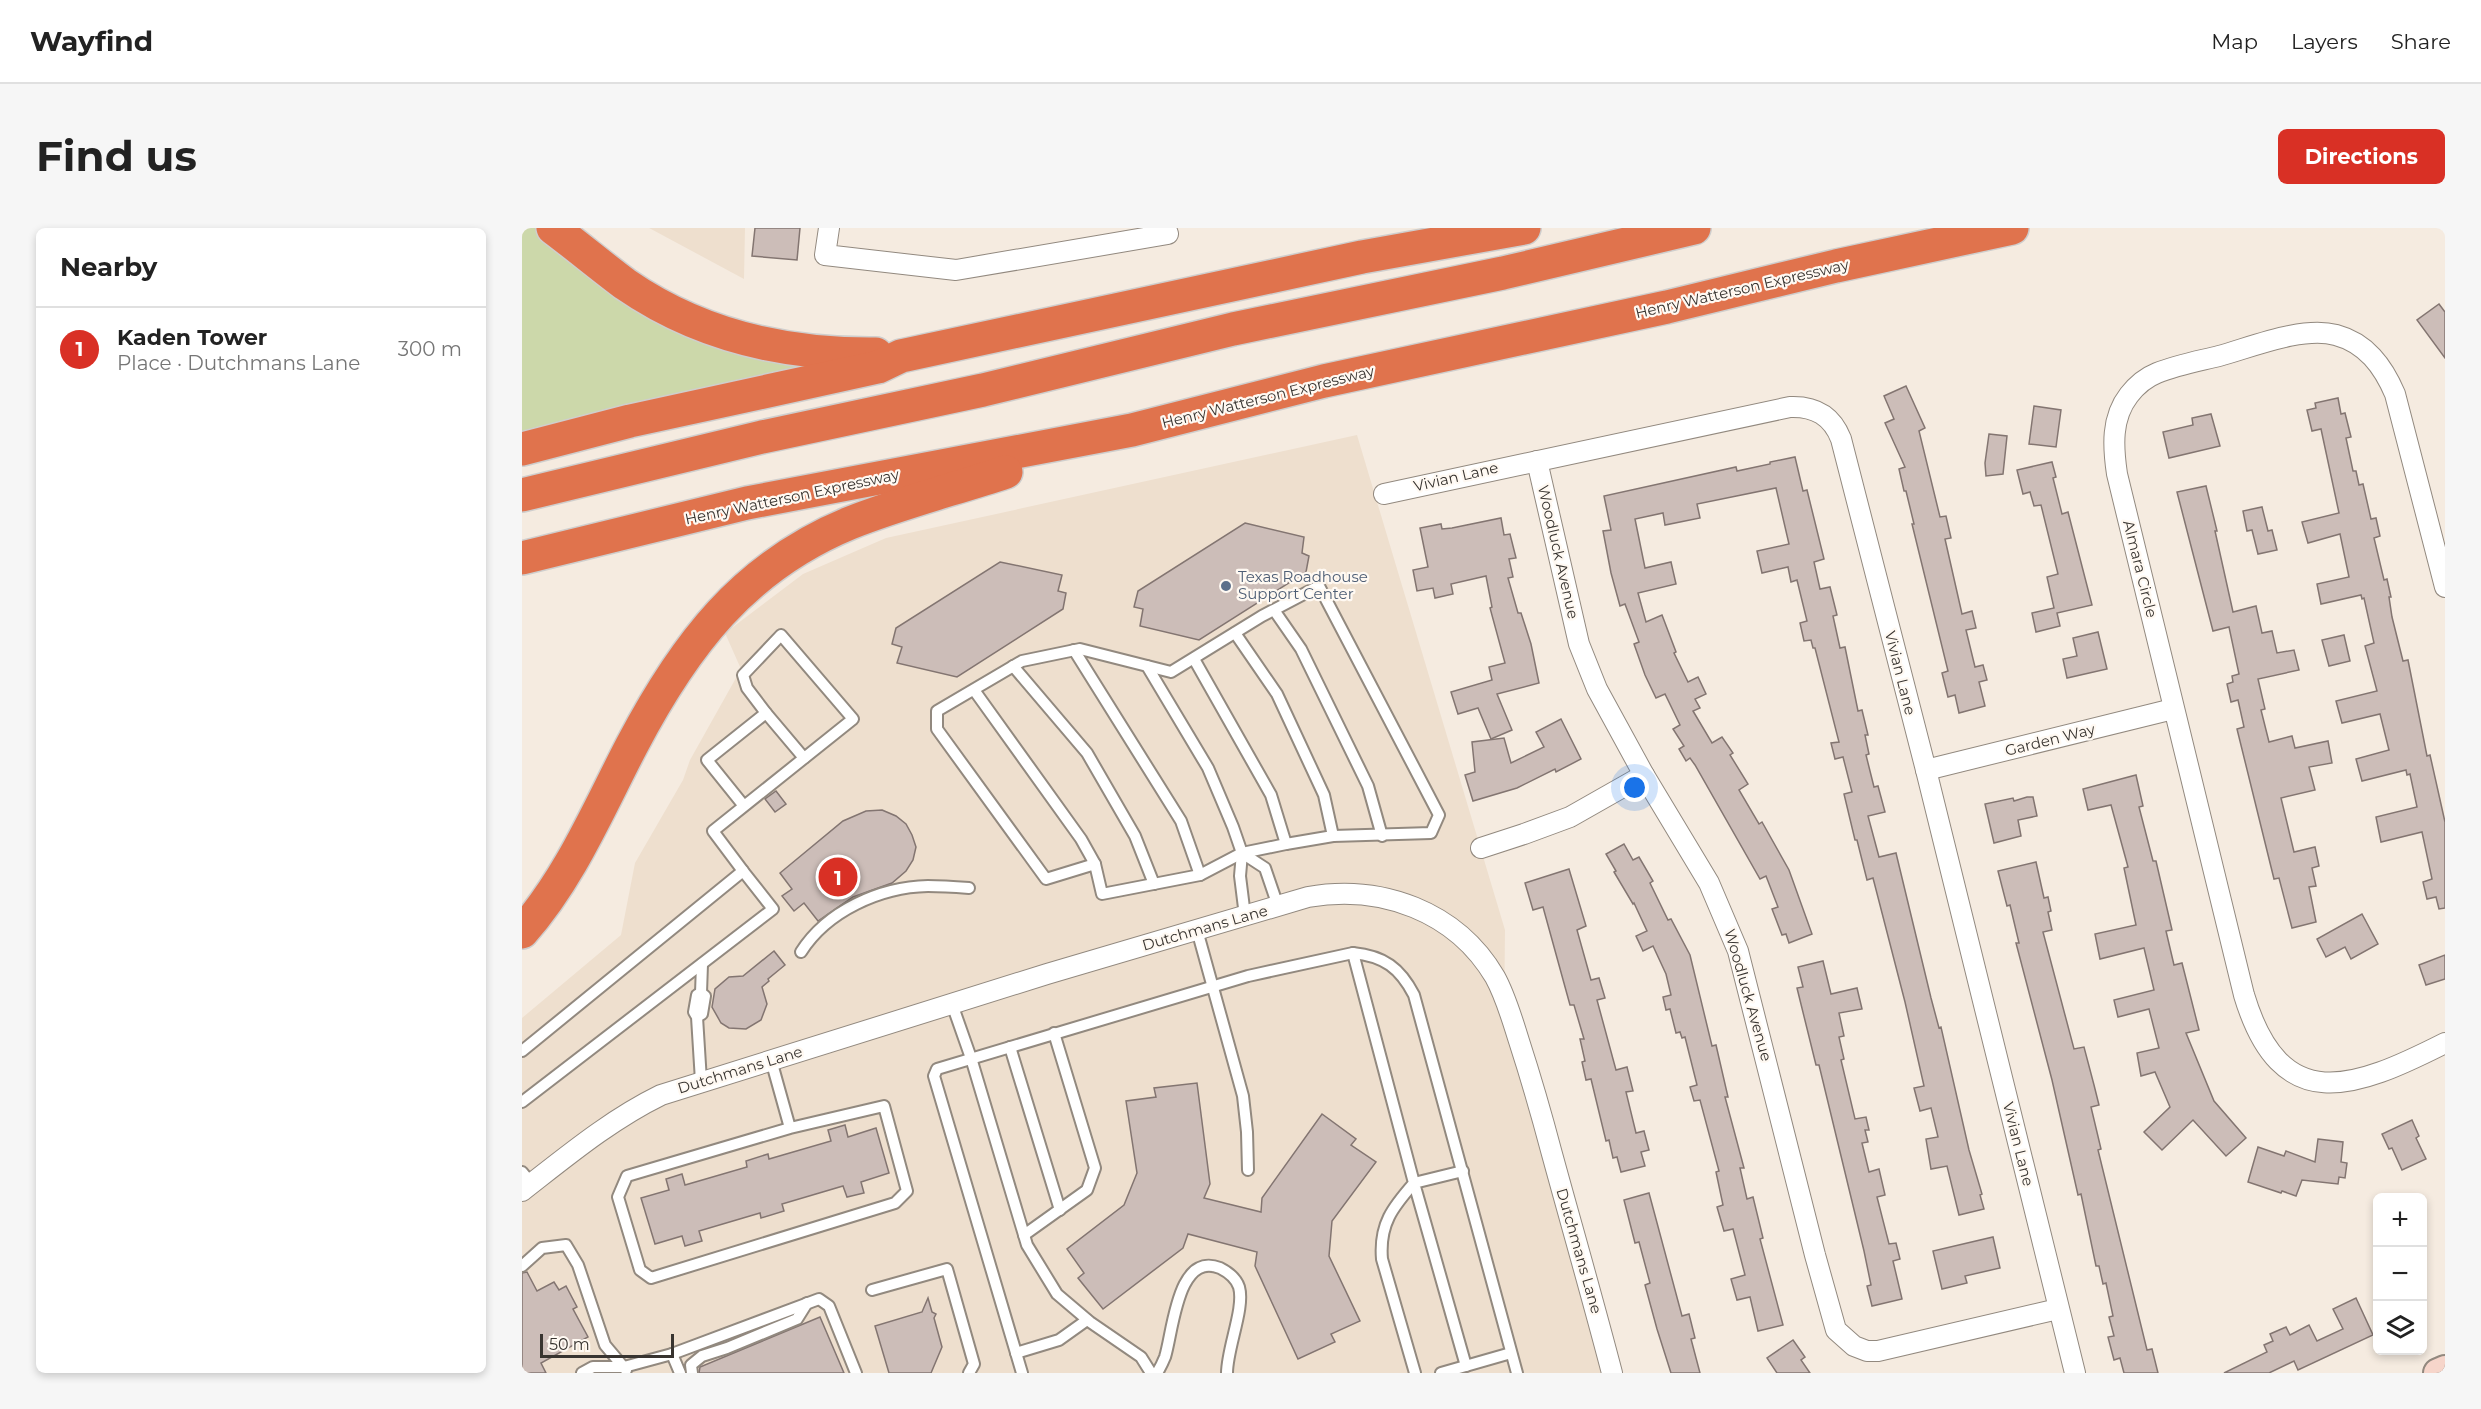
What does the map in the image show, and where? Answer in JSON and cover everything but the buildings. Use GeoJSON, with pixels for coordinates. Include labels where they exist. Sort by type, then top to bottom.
{"type":"FeatureCollection","features":[{"type":"Feature","properties":{"kind":"highway"},"geometry":{"type":"LineString","coordinates":[[553,228],[626,284],[654,302],[712,329],[742,339],[796,350],[833,354],[902,356]]}},
{"type":"Feature","properties":{"kind":"highway"},"geometry":{"type":"LineString","coordinates":[[522,449],[630,421],[878,367],[902,356],[1362,257],[1524,228]]}},
{"type":"Feature","properties":{"kind":"highway"},"geometry":{"type":"LineString","coordinates":[[522,495],[762,437],[983,390],[1233,330],[1503,273],[1694,228]]}},
{"type":"Feature","properties":{"kind":"highway","name":"Henry Watterson Expressway"},"geometry":{"type":"LineString","coordinates":[[522,558],[747,503],[1132,430],[1324,381],[2012,228]]}},
{"type":"Feature","properties":{"kind":"highway"},"geometry":{"type":"LineString","coordinates":[[522,932],[548,901],[570,864],[653,705],[680,661],[721,611],[761,575],[797,550],[849,523],[1132,430]]}},
{"type":"Feature","properties":{"kind":"main road"},"geometry":{"type":"LineString","coordinates":[[2438,1373],[2445,1370]]}},
{"type":"Feature","properties":{"kind":"street"},"geometry":{"type":"LineString","coordinates":[[829,228],[825,255],[956,270],[1167,231]]}},
{"type":"Feature","properties":{"kind":"street","name":"Almara Circle"},"geometry":{"type":"LineString","coordinates":[[2443,1050],[2359,1079],[2338,1084],[2315,1082],[2295,1075],[2273,1057],[2257,1031],[2244,995],[2117,474],[2114,441],[2116,421],[2129,394],[2143,381],[2156,374],[2303,334],[2335,335],[2364,348],[2382,367],[2395,393],[2445,587]]}},
{"type":"Feature","properties":{"kind":"street","name":"Vivian Lane"},"geometry":{"type":"LineString","coordinates":[[1384,494],[1790,407],[1804,407],[1819,411],[1831,420],[1841,439],[1926,770],[2075,1373]]}},
{"type":"Feature","properties":{"kind":"street","name":"Woodluck Avenue"},"geometry":{"type":"LineString","coordinates":[[1537,461],[1579,644],[1597,689],[1644,775],[1709,883],[1738,951],[1836,1330],[1854,1346],[1867,1351],[1878,1351],[2058,1310]]}},
{"type":"Feature","properties":{"kind":"street","name":"Garden Way"},"geometry":{"type":"LineString","coordinates":[[1926,770],[2173,709]]}},
{"type":"Feature","properties":{"kind":"street"},"geometry":{"type":"LineString","coordinates":[[1481,848],[1570,816],[1644,775]]}},
{"type":"Feature","properties":{"kind":"street","name":"Dutchmans Lane"},"geometry":{"type":"LineString","coordinates":[[525,1182],[635,1107],[661,1095],[1278,906],[1328,894],[1368,894],[1389,898],[1419,909],[1447,925],[1464,939],[1486,963],[1496,979],[1530,1074],[1612,1373]]}},
{"type":"Feature","properties":{"kind":"lane"},"geometry":{"type":"LineString","coordinates":[[974,690],[1081,839],[1095,864],[1102,894],[1200,875],[1242,853],[1286,844],[1333,836],[1382,836],[1399,832],[1431,833],[1439,814],[1319,586],[1274,610],[1171,672],[1080,649],[1022,661],[937,711],[937,729],[1046,879],[1095,864]]}},
{"type":"Feature","properties":{"kind":"lane"},"geometry":{"type":"LineString","coordinates":[[1274,610],[1301,649],[1368,786],[1382,836]]}},
{"type":"Feature","properties":{"kind":"lane"},"geometry":{"type":"LineString","coordinates":[[1235,633],[1276,694],[1324,795],[1333,836]]}},
{"type":"Feature","properties":{"kind":"lane"},"geometry":{"type":"LineString","coordinates":[[522,1102],[773,909],[713,831],[853,719],[780,635],[743,675],[747,688],[804,758]]}},
{"type":"Feature","properties":{"kind":"lane"},"geometry":{"type":"LineString","coordinates":[[1074,650],[1181,822],[1200,875]]}},
{"type":"Feature","properties":{"kind":"lane"},"geometry":{"type":"LineString","coordinates":[[1194,658],[1271,795],[1286,844]]}},
{"type":"Feature","properties":{"kind":"lane"},"geometry":{"type":"LineString","coordinates":[[1013,666],[1087,753],[1135,836],[1154,884]]}},
{"type":"Feature","properties":{"kind":"lane"},"geometry":{"type":"LineString","coordinates":[[1147,666],[1208,768],[1242,853],[1240,876],[1245,916]]}},
{"type":"Feature","properties":{"kind":"lane"},"geometry":{"type":"LineString","coordinates":[[744,806],[707,760],[766,712]]}},
{"type":"Feature","properties":{"kind":"lane"},"geometry":{"type":"LineString","coordinates":[[1242,853],[1265,868],[1278,906]]}},
{"type":"Feature","properties":{"kind":"lane"},"geometry":{"type":"LineString","coordinates":[[522,1051],[744,871]]}},
{"type":"Feature","properties":{"kind":"lane"},"geometry":{"type":"LineString","coordinates":[[801,952],[811,936],[831,918],[859,903],[891,892],[926,886],[969,888]]}},
{"type":"Feature","properties":{"kind":"lane"},"geometry":{"type":"LineString","coordinates":[[1197,930],[1243,1096],[1248,1170]]}},
{"type":"Feature","properties":{"kind":"lane"},"geometry":{"type":"LineString","coordinates":[[1353,953],[1414,1183],[1466,1366]]}},
{"type":"Feature","properties":{"kind":"lane"},"geometry":{"type":"LineString","coordinates":[[1022,1373],[934,1076],[937,1069],[1248,976],[1353,953],[1365,954],[1387,963],[1404,975],[1414,995],[1517,1373]]}},
{"type":"Feature","properties":{"kind":"lane"},"geometry":{"type":"LineString","coordinates":[[702,964],[701,993],[705,996],[702,1014],[698,1017],[702,1081]]}},
{"type":"Feature","properties":{"kind":"lane"},"geometry":{"type":"LineString","coordinates":[[952,1004],[971,1058],[1024,1235],[1033,1255],[1057,1294],[1087,1320],[1141,1357],[1151,1373]]}},
{"type":"Feature","properties":{"kind":"lane"},"geometry":{"type":"LineString","coordinates":[[1024,1235],[1087,1190],[1095,1168],[1054,1033]]}},
{"type":"Feature","properties":{"kind":"lane"},"geometry":{"type":"LineString","coordinates":[[1010,1047],[1060,1210]]}},
{"type":"Feature","properties":{"kind":"lane"},"geometry":{"type":"LineString","coordinates":[[771,1060],[790,1128]]}},
{"type":"Feature","properties":{"kind":"lane"},"geometry":{"type":"LineString","coordinates":[[884,1106],[908,1191],[895,1203],[651,1278],[640,1270],[618,1197],[627,1176],[790,1128],[884,1106]]}},
{"type":"Feature","properties":{"kind":"lane"},"geometry":{"type":"LineString","coordinates":[[1415,1373],[1382,1259],[1381,1247],[1392,1208],[1414,1183],[1463,1171]]}},
{"type":"Feature","properties":{"kind":"lane"},"geometry":{"type":"LineString","coordinates":[[522,1266],[542,1248],[566,1245],[578,1265],[605,1345],[626,1370]]}},
{"type":"Feature","properties":{"kind":"lane"},"geometry":{"type":"LineString","coordinates":[[1157,1373],[1165,1359],[1181,1291],[1196,1269],[1214,1266],[1228,1272],[1239,1286],[1240,1301],[1227,1358],[1227,1373]]}},
{"type":"Feature","properties":{"kind":"lane"},"geometry":{"type":"LineString","coordinates":[[872,1290],[947,1269],[974,1364],[969,1373]]}},
{"type":"Feature","properties":{"kind":"lane"},"geometry":{"type":"LineString","coordinates":[[582,1373],[593,1367],[626,1370],[819,1299],[829,1306],[856,1373]]}},
{"type":"Feature","properties":{"kind":"lane"},"geometry":{"type":"LineString","coordinates":[[692,1373],[691,1365],[702,1356],[797,1319],[807,1303]]}},
{"type":"Feature","properties":{"kind":"lane"},"geometry":{"type":"LineString","coordinates":[[1016,1353],[1059,1340],[1087,1320]]}},
{"type":"Feature","properties":{"kind":"lane"},"geometry":{"type":"LineString","coordinates":[[1441,1373],[1511,1353]]}},
{"type":"Feature","properties":{"kind":"lane"},"geometry":{"type":"LineString","coordinates":[[672,1354],[680,1373]]}},
{"type":"Feature","properties":{"kind":"shaded area"},"geometry":{"type":"Polygon","coordinates":[[[649,228],[745,228],[744,279],[651,229],[649,228]]]}},
{"type":"Feature","properties":{"kind":"shaded area"},"geometry":{"type":"Polygon","coordinates":[[[1357,435],[1505,930],[1504,1024],[1605,1373],[522,1373],[522,1018],[621,935],[635,863],[683,780],[690,760],[741,669],[725,633],[803,574],[886,538],[1357,435]]]}},
{"type":"Feature","properties":{"kind":"green space"},"geometry":{"type":"Polygon","coordinates":[[[522,228],[536,228],[608,282],[814,366],[522,437],[522,228]]]}},
{"type":"Feature","properties":{"kind":"place","name":"Texas Roadhouse Support Center"},"geometry":{"type":"Point","coordinates":[1226,586]}},
{"type":"Feature","properties":{"kind":"place","name":"Kaden Tower"},"geometry":{"type":"Point","coordinates":[838,877]}}]}
